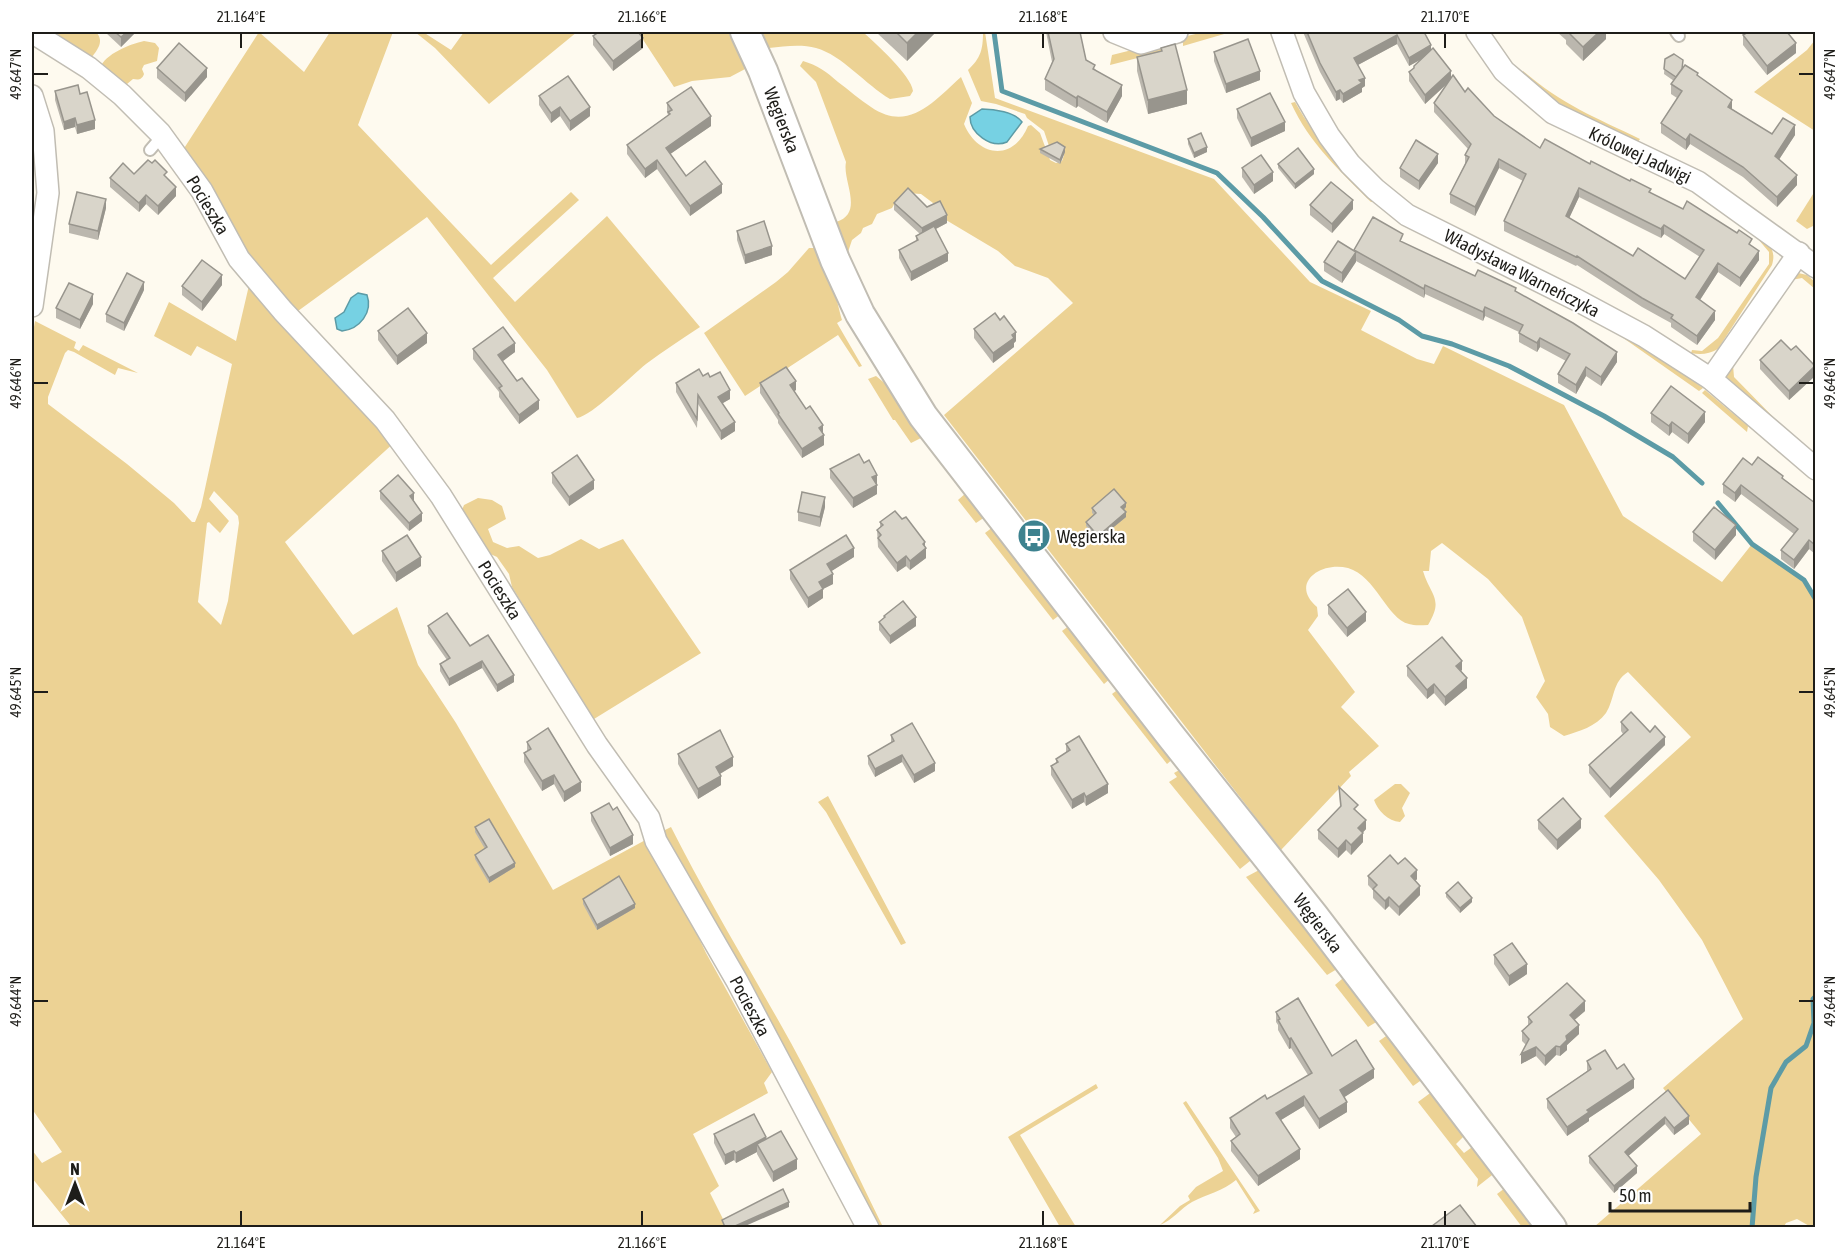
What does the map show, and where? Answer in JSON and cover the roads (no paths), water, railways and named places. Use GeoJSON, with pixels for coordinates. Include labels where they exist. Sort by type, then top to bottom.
{"type":"FeatureCollection","features":[{"type":"Feature","properties":{"kind":"main road","name":"Węgierska"},"geometry":{"type":"LineString","coordinates":[[745,32],[762,67],[835,260],[860,314],[923,416],[1170,735],[1314,916],[1552,1227]]}},
{"type":"Feature","properties":{"kind":"street","name":"Pocieszka"},"geometry":{"type":"LineString","coordinates":[[32,32],[89,68],[122,95],[156,143],[202,191],[225,249],[239,259],[283,311],[385,420],[441,496],[568,705],[649,818],[656,841],[736,981],[868,1227]]}},
{"type":"Feature","properties":{"kind":"street"},"geometry":{"type":"LineString","coordinates":[[1114,32],[1140,43],[1177,32]]}},
{"type":"Feature","properties":{"kind":"street","name":"Władysława Warneńczyka"},"geometry":{"type":"LineString","coordinates":[[1282,32],[1304,93],[1329,136],[1350,164],[1375,189],[1407,215],[1575,298],[1644,336],[1711,379],[1815,468]]}},
{"type":"Feature","properties":{"kind":"street","name":"Królowej Jadwigi"},"geometry":{"type":"LineString","coordinates":[[1477,32],[1503,71],[1553,113],[1698,182],[1799,253],[1815,267]]}},
{"type":"Feature","properties":{"kind":"street"},"geometry":{"type":"LineString","coordinates":[[32,96],[43,131],[53,190],[42,271],[32,306]]}},
{"type":"Feature","properties":{"kind":"street"},"geometry":{"type":"LineString","coordinates":[[1711,379],[1799,253]]}},
{"type":"Feature","properties":{"kind":"water"},"geometry":{"type":"Polygon","coordinates":[[[982,109],[1009,113],[1022,122],[1007,142],[994,143],[977,134],[971,123],[970,117],[982,109]]]}},
{"type":"Feature","properties":{"kind":"water"},"geometry":{"type":"Polygon","coordinates":[[[358,293],[367,295],[368,308],[364,319],[348,330],[337,329],[335,318],[344,312],[351,298],[358,293]]]}},
{"type":"Feature","properties":{"kind":"waterway"},"geometry":{"type":"LineString","coordinates":[[994,32],[1002,91],[1217,173],[1263,217],[1322,281],[1399,320],[1422,336],[1452,344],[1509,366],[1604,416],[1673,457],[1702,483]]}},
{"type":"Feature","properties":{"kind":"waterway"},"geometry":{"type":"LineString","coordinates":[[1718,503],[1752,544],[1804,580],[1816,600]]}},
{"type":"Feature","properties":{"kind":"waterway"},"geometry":{"type":"LineString","coordinates":[[1752,1228],[1756,1177],[1771,1088],[1786,1062],[1806,1046],[1814,1023],[1813,999],[1816,996]]}},
{"type":"Feature","properties":{"kind":"place","name":"Węgierska"},"geometry":{"type":"Point","coordinates":[1034,536]}}]}
